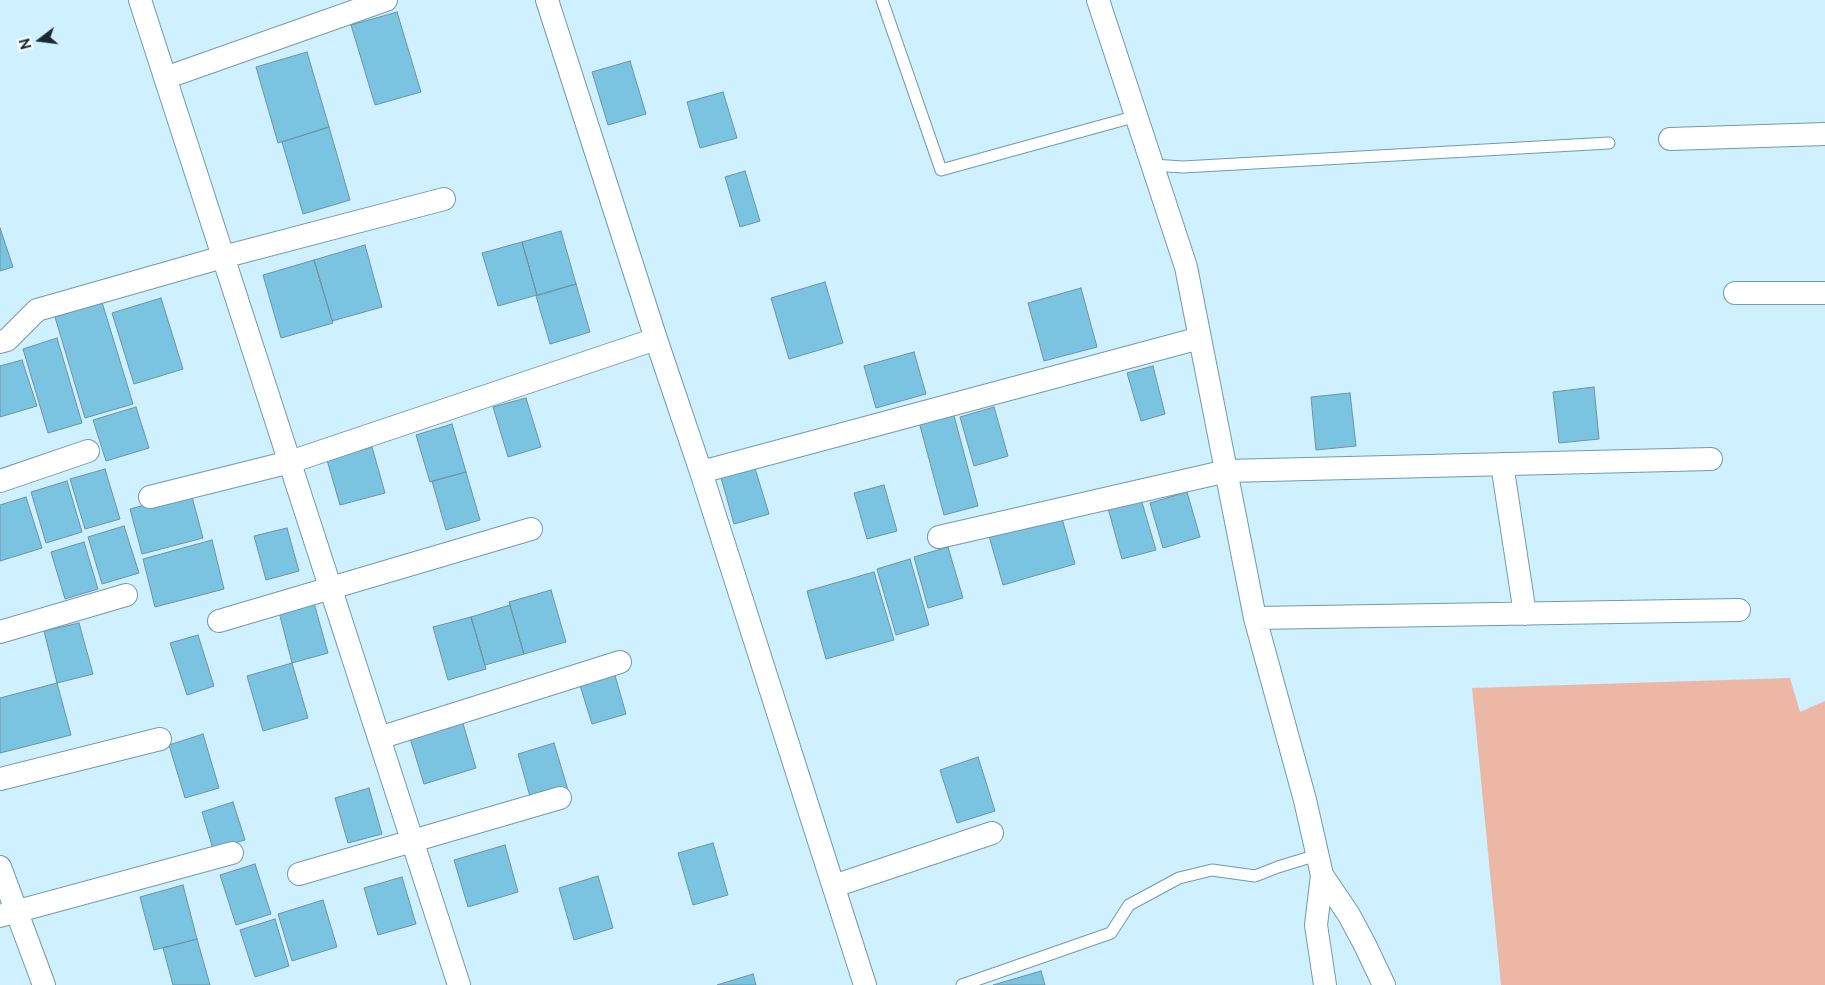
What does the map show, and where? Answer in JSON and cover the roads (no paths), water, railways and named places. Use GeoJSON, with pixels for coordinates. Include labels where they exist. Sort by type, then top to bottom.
{"type":"FeatureCollection","features":[{"type":"Feature","properties":{"kind":"street"},"geometry":{"type":"LineString","coordinates":[[140,0],[459,985]]}},
{"type":"Feature","properties":{"kind":"street"},"geometry":{"type":"LineString","coordinates":[[165,78],[386,0]]}},
{"type":"Feature","properties":{"kind":"street"},"geometry":{"type":"LineString","coordinates":[[547,0],[656,339],[701,472],[864,985]]}},
{"type":"Feature","properties":{"kind":"street"},"geometry":{"type":"LineString","coordinates":[[1098,0],[1186,267],[1255,618],[1306,800],[1319,865],[1316,925],[1326,985]]}},
{"type":"Feature","properties":{"kind":"street"},"geometry":{"type":"LineString","coordinates":[[1670,139],[1825,134]]}},
{"type":"Feature","properties":{"kind":"street"},"geometry":{"type":"LineString","coordinates":[[0,342],[7,340],[38,310],[223,257],[444,199]]}},
{"type":"Feature","properties":{"kind":"street"},"geometry":{"type":"LineString","coordinates":[[1734,293],[1825,293]]}},
{"type":"Feature","properties":{"kind":"street"},"geometry":{"type":"LineString","coordinates":[[701,472],[1200,338]]}},
{"type":"Feature","properties":{"kind":"street"},"geometry":{"type":"LineString","coordinates":[[150,497],[290,462],[656,339]]}},
{"type":"Feature","properties":{"kind":"street"},"geometry":{"type":"LineString","coordinates":[[0,481],[88,451]]}},
{"type":"Feature","properties":{"kind":"street"},"geometry":{"type":"LineString","coordinates":[[939,537],[1227,470],[1711,459]]}},
{"type":"Feature","properties":{"kind":"street"},"geometry":{"type":"LineString","coordinates":[[1502,464],[1525,614]]}},
{"type":"Feature","properties":{"kind":"street"},"geometry":{"type":"LineString","coordinates":[[219,621],[531,530]]}},
{"type":"Feature","properties":{"kind":"street"},"geometry":{"type":"LineString","coordinates":[[0,632],[126,595]]}},
{"type":"Feature","properties":{"kind":"street"},"geometry":{"type":"LineString","coordinates":[[1255,618],[1739,610]]}},
{"type":"Feature","properties":{"kind":"street"},"geometry":{"type":"LineString","coordinates":[[379,738],[620,662]]}},
{"type":"Feature","properties":{"kind":"street"},"geometry":{"type":"LineString","coordinates":[[0,779],[160,739]]}},
{"type":"Feature","properties":{"kind":"street"},"geometry":{"type":"LineString","coordinates":[[298,874],[560,798]]}},
{"type":"Feature","properties":{"kind":"street"},"geometry":{"type":"LineString","coordinates":[[834,886],[992,833]]}},
{"type":"Feature","properties":{"kind":"street"},"geometry":{"type":"LineString","coordinates":[[8,913],[232,853]]}},
{"type":"Feature","properties":{"kind":"street"},"geometry":{"type":"LineString","coordinates":[[1319,865],[1365,945],[1384,985]]}},
{"type":"Feature","properties":{"kind":"street"},"geometry":{"type":"LineString","coordinates":[[0,867],[8,913],[44,985]]}},
{"type":"Feature","properties":{"kind":"lane"},"geometry":{"type":"LineString","coordinates":[[882,0],[941,170],[1137,116]]}},
{"type":"Feature","properties":{"kind":"lane"},"geometry":{"type":"LineString","coordinates":[[1153,165],[1183,167],[1609,143]]}},
{"type":"Feature","properties":{"kind":"lane"},"geometry":{"type":"LineString","coordinates":[[962,985],[1112,933],[1129,905],[1179,878],[1212,870],[1255,876],[1278,867],[1319,865]]}}]}
